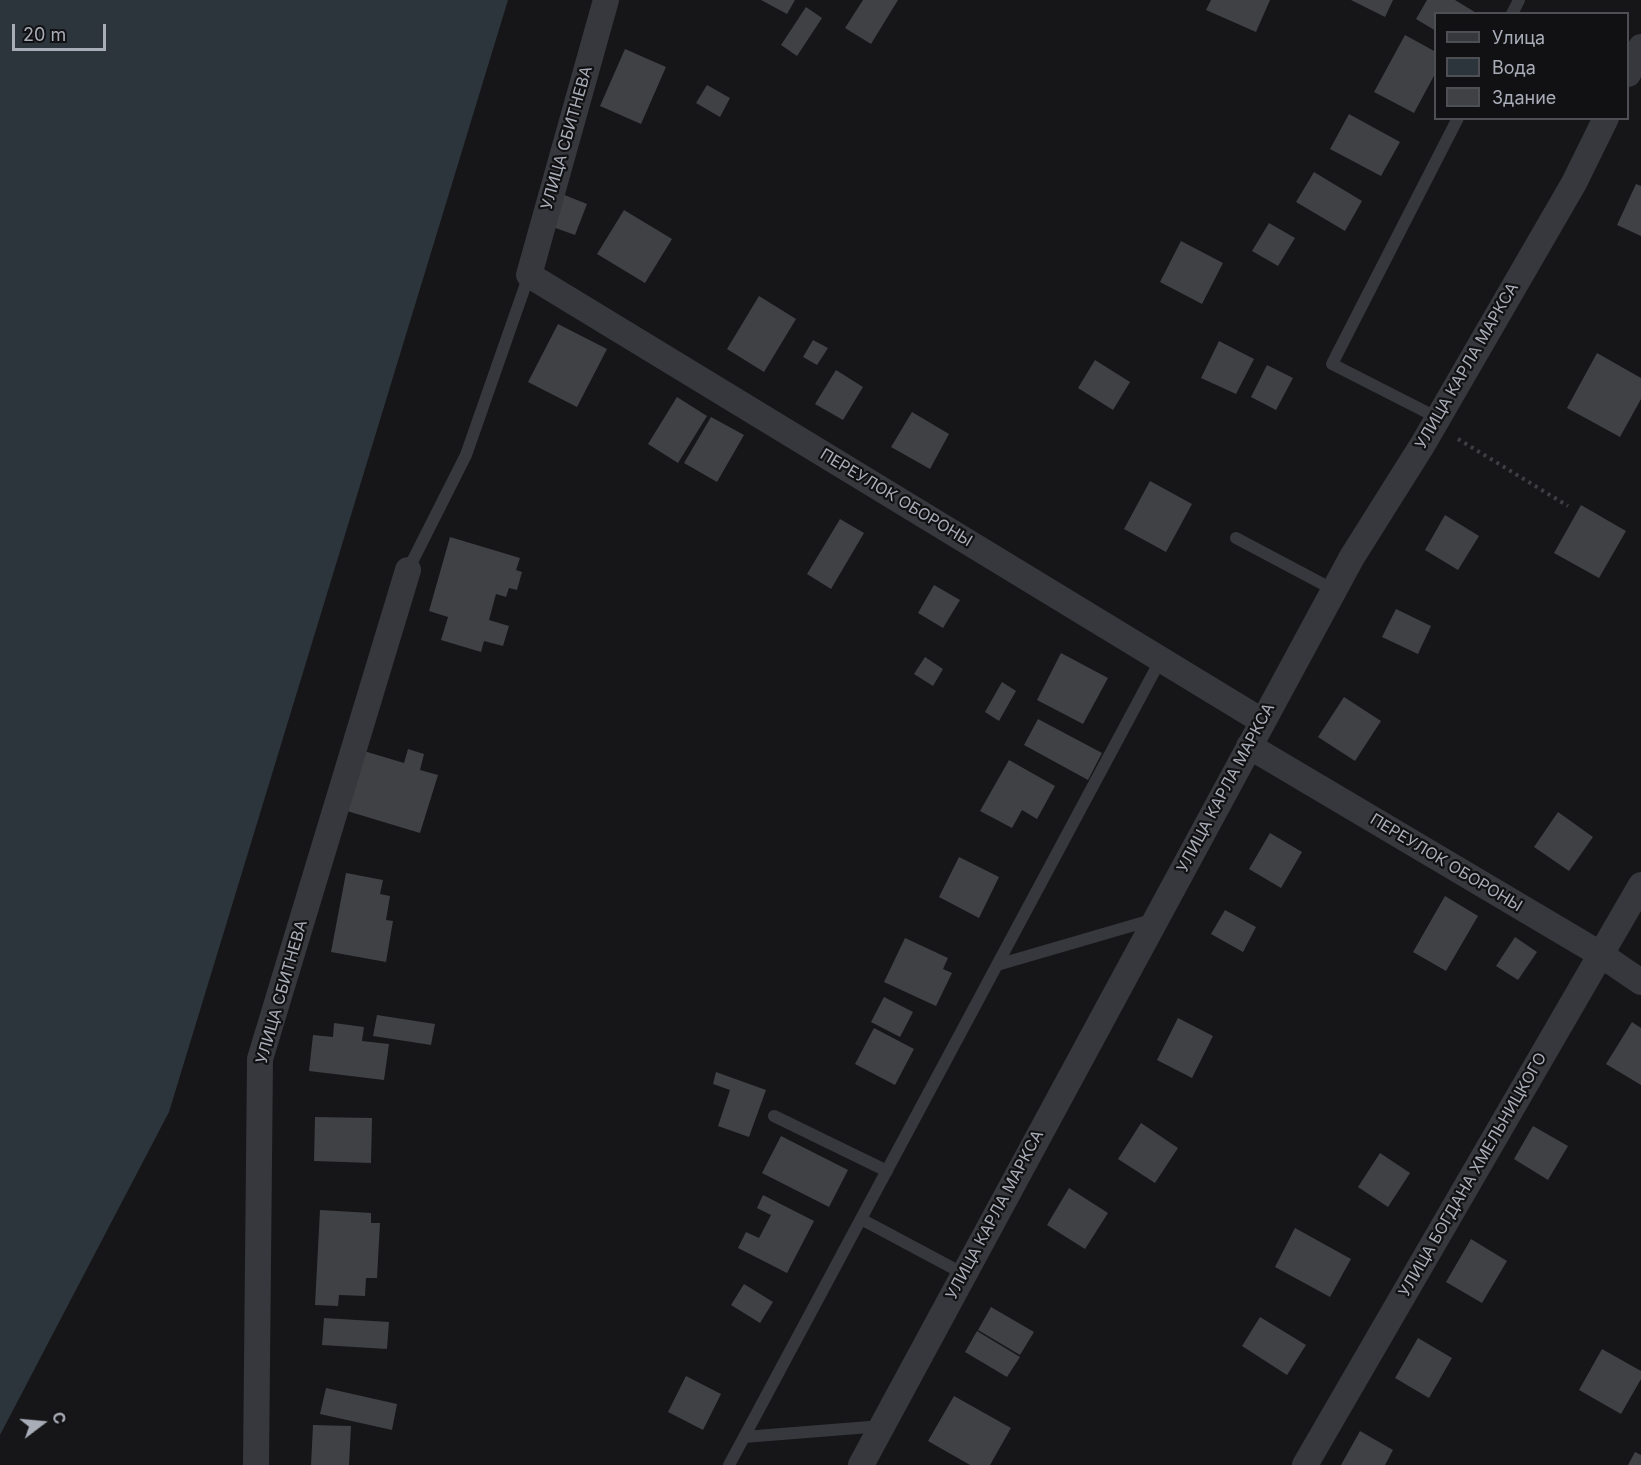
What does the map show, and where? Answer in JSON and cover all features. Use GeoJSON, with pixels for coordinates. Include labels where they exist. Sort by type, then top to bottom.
{"type":"FeatureCollection","features":[{"type":"Feature","properties":{"kind":"street","name":"УЛИЦА СБИТНЕВА"},"geometry":{"type":"LineString","coordinates":[[529,275],[606,0]]}},
{"type":"Feature","properties":{"kind":"street"},"geometry":{"type":"LineString","coordinates":[[1629,72],[1641,47]]}},
{"type":"Feature","properties":{"kind":"street","name":"УЛИЦА КАРЛА МАРКСА"},"geometry":{"type":"LineString","coordinates":[[861,1465],[1352,557],[1436,421],[1574,183],[1605,120]]}},
{"type":"Feature","properties":{"kind":"street","name":"ПЕРЕУЛОК ОБОРОНЫ"},"geometry":{"type":"LineString","coordinates":[[529,275],[1262,721]]}},
{"type":"Feature","properties":{"kind":"street","name":"УЛИЦА СБИТНЕВА"},"geometry":{"type":"LineString","coordinates":[[256,1465],[260,1059],[408,570]]}},
{"type":"Feature","properties":{"kind":"street","name":"ПЕРЕУЛОК ОБОРОНЫ"},"geometry":{"type":"LineString","coordinates":[[1249,746],[1600,954],[1641,982]]}},
{"type":"Feature","properties":{"kind":"street","name":"УЛИЦА БОГДАНА ХМЕЛЬНИЦКОГО"},"geometry":{"type":"LineString","coordinates":[[1305,1465],[1641,885]]}},
{"type":"Feature","properties":{"kind":"lane"},"geometry":{"type":"LineString","coordinates":[[1436,421],[1332,364],[1457,120]]}},
{"type":"Feature","properties":{"kind":"lane"},"geometry":{"type":"LineString","coordinates":[[408,570],[466,455],[529,275]]}},
{"type":"Feature","properties":{"kind":"lane"},"geometry":{"type":"LineString","coordinates":[[1236,538],[1334,590]]}},
{"type":"Feature","properties":{"kind":"lane"},"geometry":{"type":"LineString","coordinates":[[729,1465],[1161,659]]}},
{"type":"Feature","properties":{"kind":"lane"},"geometry":{"type":"LineString","coordinates":[[997,965],[1156,918]]}},
{"type":"Feature","properties":{"kind":"lane"},"geometry":{"type":"LineString","coordinates":[[774,1116],[887,1171]]}},
{"type":"Feature","properties":{"kind":"lane"},"geometry":{"type":"LineString","coordinates":[[861,1219],[964,1274]]}},
{"type":"Feature","properties":{"kind":"lane"},"geometry":{"type":"LineString","coordinates":[[744,1437],[882,1426]]}},
{"type":"Feature","properties":{"kind":"path"},"geometry":{"type":"LineString","coordinates":[[1436,421],[1568,506]]}},
{"type":"Feature","properties":{"kind":"water"},"geometry":{"type":"Polygon","coordinates":[[[0,0],[508,0],[169,1112],[0,1435],[0,0]]]}},
{"type":"Feature","properties":{"kind":"building"},"geometry":{"type":"Polygon","coordinates":[[[761,0],[795,0],[787,14],[761,0]]]}},
{"type":"Feature","properties":{"kind":"building"},"geometry":{"type":"Polygon","coordinates":[[[863,0],[898,0],[871,44],[845,28],[863,0]]]}},
{"type":"Feature","properties":{"kind":"building"},"geometry":{"type":"Polygon","coordinates":[[[1211,0],[1270,0],[1256,32],[1206,10],[1211,0]]]}},
{"type":"Feature","properties":{"kind":"building"},"geometry":{"type":"Polygon","coordinates":[[[1351,0],[1393,0],[1385,17],[1351,0]]]}},
{"type":"Feature","properties":{"kind":"building"},"geometry":{"type":"Polygon","coordinates":[[[1427,0],[1455,0],[1475,12],[1434,12],[1434,30],[1416,19],[1427,0]]]}},
{"type":"Feature","properties":{"kind":"building"},"geometry":{"type":"Polygon","coordinates":[[[806,7],[822,18],[797,56],[781,45],[806,7]]]}},
{"type":"Feature","properties":{"kind":"building"},"geometry":{"type":"Polygon","coordinates":[[[1405,35],[1434,51],[1434,76],[1414,113],[1374,92],[1405,35]]]}},
{"type":"Feature","properties":{"kind":"building"},"geometry":{"type":"Polygon","coordinates":[[[625,49],[666,67],[641,124],[600,106],[625,49]]]}},
{"type":"Feature","properties":{"kind":"building"},"geometry":{"type":"Polygon","coordinates":[[[707,85],[730,98],[720,117],[696,103],[707,85]]]}},
{"type":"Feature","properties":{"kind":"building"},"geometry":{"type":"Polygon","coordinates":[[[1349,114],[1400,142],[1381,176],[1330,149],[1349,114]]]}},
{"type":"Feature","properties":{"kind":"building"},"geometry":{"type":"Polygon","coordinates":[[[1314,172],[1362,201],[1345,231],[1296,202],[1314,172]]]}},
{"type":"Feature","properties":{"kind":"building"},"geometry":{"type":"Polygon","coordinates":[[[1636,184],[1641,186],[1641,236],[1617,225],[1636,184]]]}},
{"type":"Feature","properties":{"kind":"building"},"geometry":{"type":"Polygon","coordinates":[[[562,194],[587,204],[575,235],[550,226],[562,194]]]}},
{"type":"Feature","properties":{"kind":"building"},"geometry":{"type":"Polygon","coordinates":[[[624,210],[672,239],[645,283],[597,254],[624,210]]]}},
{"type":"Feature","properties":{"kind":"building"},"geometry":{"type":"Polygon","coordinates":[[[1269,223],[1295,238],[1278,266],[1252,251],[1269,223]]]}},
{"type":"Feature","properties":{"kind":"building"},"geometry":{"type":"Polygon","coordinates":[[[1181,241],[1223,263],[1202,304],[1160,282],[1181,241]]]}},
{"type":"Feature","properties":{"kind":"building"},"geometry":{"type":"Polygon","coordinates":[[[759,296],[796,319],[764,372],[727,349],[759,296]]]}},
{"type":"Feature","properties":{"kind":"building"},"geometry":{"type":"Polygon","coordinates":[[[558,324],[607,349],[577,407],[528,382],[558,324]]]}},
{"type":"Feature","properties":{"kind":"building"},"geometry":{"type":"Polygon","coordinates":[[[813,340],[828,348],[817,365],[803,357],[813,340]]]}},
{"type":"Feature","properties":{"kind":"building"},"geometry":{"type":"Polygon","coordinates":[[[1219,341],[1254,359],[1236,394],[1201,378],[1219,341]]]}},
{"type":"Feature","properties":{"kind":"building"},"geometry":{"type":"Polygon","coordinates":[[[1597,353],[1641,378],[1641,399],[1620,437],[1567,408],[1597,353]]]}},
{"type":"Feature","properties":{"kind":"building"},"geometry":{"type":"Polygon","coordinates":[[[1095,360],[1130,382],[1113,410],[1078,388],[1095,360]]]}},
{"type":"Feature","properties":{"kind":"building"},"geometry":{"type":"Polygon","coordinates":[[[1267,365],[1293,378],[1276,410],[1251,397],[1267,365]]]}},
{"type":"Feature","properties":{"kind":"building"},"geometry":{"type":"Polygon","coordinates":[[[836,370],[863,387],[843,420],[815,404],[836,370]]]}},
{"type":"Feature","properties":{"kind":"building"},"geometry":{"type":"Polygon","coordinates":[[[677,397],[707,416],[678,463],[648,444],[677,397]]]}},
{"type":"Feature","properties":{"kind":"building"},"geometry":{"type":"Polygon","coordinates":[[[912,412],[949,434],[930,469],[891,447],[912,412]]]}},
{"type":"Feature","properties":{"kind":"building"},"geometry":{"type":"Polygon","coordinates":[[[711,417],[744,435],[717,482],[684,463],[711,417]]]}},
{"type":"Feature","properties":{"kind":"building"},"geometry":{"type":"Polygon","coordinates":[[[1150,481],[1192,504],[1166,552],[1124,529],[1150,481]]]}},
{"type":"Feature","properties":{"kind":"building"},"geometry":{"type":"Polygon","coordinates":[[[1581,505],[1626,531],[1599,578],[1554,553],[1581,505]]]}},
{"type":"Feature","properties":{"kind":"building"},"geometry":{"type":"Polygon","coordinates":[[[1445,515],[1479,536],[1458,570],[1425,550],[1445,515]]]}},
{"type":"Feature","properties":{"kind":"building"},"geometry":{"type":"Polygon","coordinates":[[[840,519],[864,533],[831,589],[807,574],[840,519]]]}},
{"type":"Feature","properties":{"kind":"building"},"geometry":{"type":"Polygon","coordinates":[[[450,537],[520,558],[516,570],[522,572],[517,590],[509,588],[506,597],[496,594],[489,620],[509,626],[503,646],[484,641],[481,652],[441,640],[448,617],[429,611],[450,537]]]}},
{"type":"Feature","properties":{"kind":"building"},"geometry":{"type":"Polygon","coordinates":[[[934,585],[960,600],[943,628],[918,613],[934,585]]]}},
{"type":"Feature","properties":{"kind":"building"},"geometry":{"type":"Polygon","coordinates":[[[1396,609],[1431,626],[1418,654],[1382,637],[1396,609]]]}},
{"type":"Feature","properties":{"kind":"building"},"geometry":{"type":"Polygon","coordinates":[[[1061,653],[1108,678],[1083,724],[1037,700],[1061,653]]]}},
{"type":"Feature","properties":{"kind":"building"},"geometry":{"type":"Polygon","coordinates":[[[925,657],[943,669],[933,686],[914,674],[925,657]]]}},
{"type":"Feature","properties":{"kind":"building"},"geometry":{"type":"Polygon","coordinates":[[[1002,682],[1016,691],[999,721],[985,712],[1002,682]]]}},
{"type":"Feature","properties":{"kind":"building"},"geometry":{"type":"Polygon","coordinates":[[[1344,697],[1381,721],[1355,761],[1318,737],[1344,697]]]}},
{"type":"Feature","properties":{"kind":"building"},"geometry":{"type":"Polygon","coordinates":[[[1038,719],[1102,753],[1088,780],[1024,745],[1038,719]]]}},
{"type":"Feature","properties":{"kind":"building"},"geometry":{"type":"Polygon","coordinates":[[[408,749],[424,754],[420,770],[438,775],[420,833],[347,811],[364,751],[404,763],[408,749]]]}},
{"type":"Feature","properties":{"kind":"building"},"geometry":{"type":"Polygon","coordinates":[[[1009,760],[1055,786],[1037,819],[1022,810],[1012,828],[980,811],[1009,760]]]}},
{"type":"Feature","properties":{"kind":"building"},"geometry":{"type":"Polygon","coordinates":[[[1558,812],[1593,837],[1569,871],[1534,847],[1558,812]]]}},
{"type":"Feature","properties":{"kind":"building"},"geometry":{"type":"Polygon","coordinates":[[[1270,833],[1302,852],[1281,888],[1249,869],[1270,833]]]}},
{"type":"Feature","properties":{"kind":"building"},"geometry":{"type":"Polygon","coordinates":[[[959,857],[999,877],[979,918],[939,897],[959,857]]]}},
{"type":"Feature","properties":{"kind":"building"},"geometry":{"type":"Polygon","coordinates":[[[346,873],[383,880],[380,894],[390,896],[386,920],[393,921],[386,962],[331,952],[346,873]]]}},
{"type":"Feature","properties":{"kind":"building"},"geometry":{"type":"Polygon","coordinates":[[[1445,896],[1478,916],[1446,971],[1413,952],[1445,896]]]}},
{"type":"Feature","properties":{"kind":"building"},"geometry":{"type":"Polygon","coordinates":[[[1225,910],[1256,927],[1243,952],[1211,934],[1225,910]]]}},
{"type":"Feature","properties":{"kind":"building"},"geometry":{"type":"Polygon","coordinates":[[[1515,937],[1537,952],[1518,980],[1496,966],[1515,937]]]}},
{"type":"Feature","properties":{"kind":"building"},"geometry":{"type":"Polygon","coordinates":[[[905,938],[948,958],[943,969],[952,973],[936,1006],[884,982],[905,938]]]}},
{"type":"Feature","properties":{"kind":"building"},"geometry":{"type":"Polygon","coordinates":[[[884,997],[913,1012],[900,1037],[871,1022],[884,997]]]}},
{"type":"Feature","properties":{"kind":"building"},"geometry":{"type":"Polygon","coordinates":[[[377,1015],[435,1024],[431,1045],[373,1036],[377,1015]]]}},
{"type":"Feature","properties":{"kind":"building"},"geometry":{"type":"Polygon","coordinates":[[[1178,1018],[1213,1036],[1192,1078],[1157,1060],[1178,1018]]]}},
{"type":"Feature","properties":{"kind":"building"},"geometry":{"type":"Polygon","coordinates":[[[1632,1022],[1641,1028],[1641,1085],[1606,1064],[1632,1022]]]}},
{"type":"Feature","properties":{"kind":"building"},"geometry":{"type":"Polygon","coordinates":[[[334,1023],[364,1027],[362,1041],[389,1044],[384,1080],[309,1071],[313,1035],[333,1037],[334,1023]]]}},
{"type":"Feature","properties":{"kind":"building"},"geometry":{"type":"Polygon","coordinates":[[[874,1028],[914,1049],[895,1085],[855,1064],[874,1028]]]}},
{"type":"Feature","properties":{"kind":"building"},"geometry":{"type":"Polygon","coordinates":[[[716,1072],[766,1090],[749,1137],[718,1126],[730,1090],[713,1084],[716,1072]]]}},
{"type":"Feature","properties":{"kind":"building"},"geometry":{"type":"Polygon","coordinates":[[[315,1117],[372,1118],[371,1163],[314,1161],[315,1117]]]}},
{"type":"Feature","properties":{"kind":"building"},"geometry":{"type":"Polygon","coordinates":[[[1141,1123],[1178,1148],[1155,1183],[1118,1159],[1141,1123]]]}},
{"type":"Feature","properties":{"kind":"building"},"geometry":{"type":"Polygon","coordinates":[[[1533,1126],[1568,1146],[1548,1180],[1514,1159],[1533,1126]]]}},
{"type":"Feature","properties":{"kind":"building"},"geometry":{"type":"Polygon","coordinates":[[[781,1136],[848,1170],[829,1207],[762,1173],[781,1136]]]}},
{"type":"Feature","properties":{"kind":"building"},"geometry":{"type":"Polygon","coordinates":[[[1380,1153],[1410,1173],[1388,1207],[1358,1187],[1380,1153]]]}},
{"type":"Feature","properties":{"kind":"building"},"geometry":{"type":"Polygon","coordinates":[[[1069,1188],[1108,1213],[1085,1249],[1047,1225],[1069,1188]]]}},
{"type":"Feature","properties":{"kind":"building"},"geometry":{"type":"Polygon","coordinates":[[[763,1195],[814,1221],[787,1273],[738,1248],[746,1232],[759,1238],[771,1215],[757,1208],[763,1195]]]}},
{"type":"Feature","properties":{"kind":"building"},"geometry":{"type":"Polygon","coordinates":[[[320,1210],[371,1213],[371,1223],[380,1223],[377,1278],[366,1278],[365,1296],[339,1295],[338,1306],[315,1305],[320,1210]]]}},
{"type":"Feature","properties":{"kind":"building"},"geometry":{"type":"Polygon","coordinates":[[[1295,1228],[1351,1259],[1330,1297],[1275,1267],[1295,1228]]]}},
{"type":"Feature","properties":{"kind":"building"},"geometry":{"type":"Polygon","coordinates":[[[1471,1239],[1507,1261],[1482,1303],[1446,1282],[1471,1239]]]}},
{"type":"Feature","properties":{"kind":"building"},"geometry":{"type":"Polygon","coordinates":[[[744,1284],[773,1302],[760,1323],[731,1305],[744,1284]]]}},
{"type":"Feature","properties":{"kind":"building"},"geometry":{"type":"Polygon","coordinates":[[[991,1307],[1034,1332],[1020,1355],[978,1330],[991,1307]]]}},
{"type":"Feature","properties":{"kind":"building"},"geometry":{"type":"Polygon","coordinates":[[[1260,1317],[1306,1345],[1287,1375],[1242,1346],[1260,1317]]]}},
{"type":"Feature","properties":{"kind":"building"},"geometry":{"type":"Polygon","coordinates":[[[324,1318],[389,1322],[387,1349],[322,1345],[324,1318]]]}},
{"type":"Feature","properties":{"kind":"building"},"geometry":{"type":"Polygon","coordinates":[[[977,1331],[1020,1357],[1007,1377],[965,1352],[977,1331]]]}},
{"type":"Feature","properties":{"kind":"building"},"geometry":{"type":"Polygon","coordinates":[[[1418,1338],[1452,1358],[1429,1398],[1395,1378],[1418,1338]]]}},
{"type":"Feature","properties":{"kind":"building"},"geometry":{"type":"Polygon","coordinates":[[[1602,1349],[1641,1371],[1641,1379],[1621,1414],[1579,1390],[1602,1349]]]}},
{"type":"Feature","properties":{"kind":"building"},"geometry":{"type":"Polygon","coordinates":[[[686,1376],[721,1394],[703,1430],[668,1412],[686,1376]]]}},
{"type":"Feature","properties":{"kind":"building"},"geometry":{"type":"Polygon","coordinates":[[[326,1388],[397,1404],[392,1430],[320,1414],[326,1388]]]}},
{"type":"Feature","properties":{"kind":"building"},"geometry":{"type":"Polygon","coordinates":[[[954,1396],[1011,1428],[990,1465],[970,1465],[928,1441],[954,1396]]]}},
{"type":"Feature","properties":{"kind":"building"},"geometry":{"type":"Polygon","coordinates":[[[313,1425],[351,1426],[349,1465],[311,1465],[313,1425]]]}},
{"type":"Feature","properties":{"kind":"building"},"geometry":{"type":"Polygon","coordinates":[[[1360,1431],[1393,1450],[1385,1465],[1341,1465],[1360,1431]]]}},
{"type":"Feature","properties":{"kind":"building"},"geometry":{"type":"Polygon","coordinates":[[[1635,1452],[1641,1455],[1641,1465],[1628,1465],[1635,1452]]]}}]}
